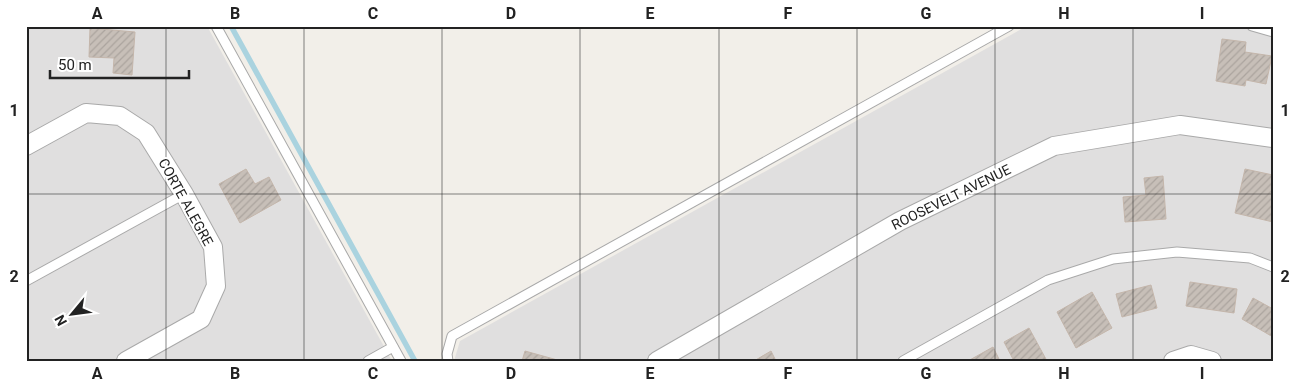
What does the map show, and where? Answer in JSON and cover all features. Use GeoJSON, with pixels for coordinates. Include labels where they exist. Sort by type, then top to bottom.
{"type":"FeatureCollection","features":[{"type":"Feature","properties":{"kind":"street","name":"CORTE ALEGRE"},"geometry":{"type":"LineString","coordinates":[[26,146],[86,113],[120,116],[146,133],[184,194],[213,247],[216,286],[200,319],[126,361]]}},
{"type":"Feature","properties":{"kind":"street","name":"ROOSEVELT AVENUE"},"geometry":{"type":"LineString","coordinates":[[657,361],[900,222],[1054,146],[1180,125],[1273,138]]}},
{"type":"Feature","properties":{"kind":"street"},"geometry":{"type":"LineString","coordinates":[[1173,361],[1191,355],[1212,361]]}},
{"type":"Feature","properties":{"kind":"lane"},"geometry":{"type":"LineString","coordinates":[[216,26],[400,361]]}},
{"type":"Feature","properties":{"kind":"lane"},"geometry":{"type":"LineString","coordinates":[[448,361],[447,354],[452,336],[1009,26]]}},
{"type":"Feature","properties":{"kind":"lane"},"geometry":{"type":"LineString","coordinates":[[1252,26],[1273,32]]}},
{"type":"Feature","properties":{"kind":"lane"},"geometry":{"type":"LineString","coordinates":[[26,281],[184,194]]}},
{"type":"Feature","properties":{"kind":"lane"},"geometry":{"type":"LineString","coordinates":[[903,361],[1048,280],[1113,259],[1177,252],[1250,258],[1273,267]]}},
{"type":"Feature","properties":{"kind":"lane"},"geometry":{"type":"LineString","coordinates":[[368,361],[393,347]]}},
{"type":"Feature","properties":{"kind":"shaded area"},"geometry":{"type":"Polygon","coordinates":[[[26,26],[207,26],[392,361],[26,361],[26,26]]]}},
{"type":"Feature","properties":{"kind":"shaded area"},"geometry":{"type":"Polygon","coordinates":[[[1027,26],[1273,26],[1273,361],[454,361],[460,341],[1027,26]]]}},
{"type":"Feature","properties":{"kind":"building"},"geometry":{"type":"Polygon","coordinates":[[[90,28],[135,32],[132,75],[113,73],[114,58],[89,57],[90,28]]]}},
{"type":"Feature","properties":{"kind":"building"},"geometry":{"type":"Polygon","coordinates":[[[1222,39],[1246,42],[1245,52],[1272,56],[1266,84],[1246,80],[1245,86],[1216,81],[1222,39]]]}},
{"type":"Feature","properties":{"kind":"building"},"geometry":{"type":"Polygon","coordinates":[[[246,169],[255,184],[269,177],[281,200],[240,223],[219,184],[246,169]]]}},
{"type":"Feature","properties":{"kind":"building"},"geometry":{"type":"Polygon","coordinates":[[[1245,169],[1273,175],[1273,222],[1235,213],[1245,169]]]}},
{"type":"Feature","properties":{"kind":"building"},"geometry":{"type":"Polygon","coordinates":[[[1163,176],[1166,219],[1125,222],[1123,197],[1146,195],[1144,178],[1163,176]]]}},
{"type":"Feature","properties":{"kind":"building"},"geometry":{"type":"Polygon","coordinates":[[[1190,282],[1237,289],[1234,313],[1186,306],[1190,282]]]}},
{"type":"Feature","properties":{"kind":"building"},"geometry":{"type":"Polygon","coordinates":[[[1151,285],[1157,308],[1122,317],[1116,294],[1151,285]]]}},
{"type":"Feature","properties":{"kind":"building"},"geometry":{"type":"Polygon","coordinates":[[[1092,292],[1112,328],[1076,348],[1057,312],[1092,292]]]}},
{"type":"Feature","properties":{"kind":"building"},"geometry":{"type":"Polygon","coordinates":[[[1253,298],[1273,309],[1273,337],[1242,319],[1253,298]]]}},
{"type":"Feature","properties":{"kind":"building"},"geometry":{"type":"Polygon","coordinates":[[[1029,328],[1047,361],[1014,361],[1004,342],[1029,328]]]}},
{"type":"Feature","properties":{"kind":"building"},"geometry":{"type":"Polygon","coordinates":[[[993,347],[1000,361],[968,361],[993,347]]]}},
{"type":"Feature","properties":{"kind":"building"},"geometry":{"type":"Polygon","coordinates":[[[525,351],[561,361],[522,361],[525,351]]]}},
{"type":"Feature","properties":{"kind":"building"},"geometry":{"type":"Polygon","coordinates":[[[771,351],[776,361],[754,361],[771,351]]]}},
{"type":"Feature","properties":{"kind":"waterway"},"geometry":{"type":"LineString","coordinates":[[231,26],[415,361]]}}]}
